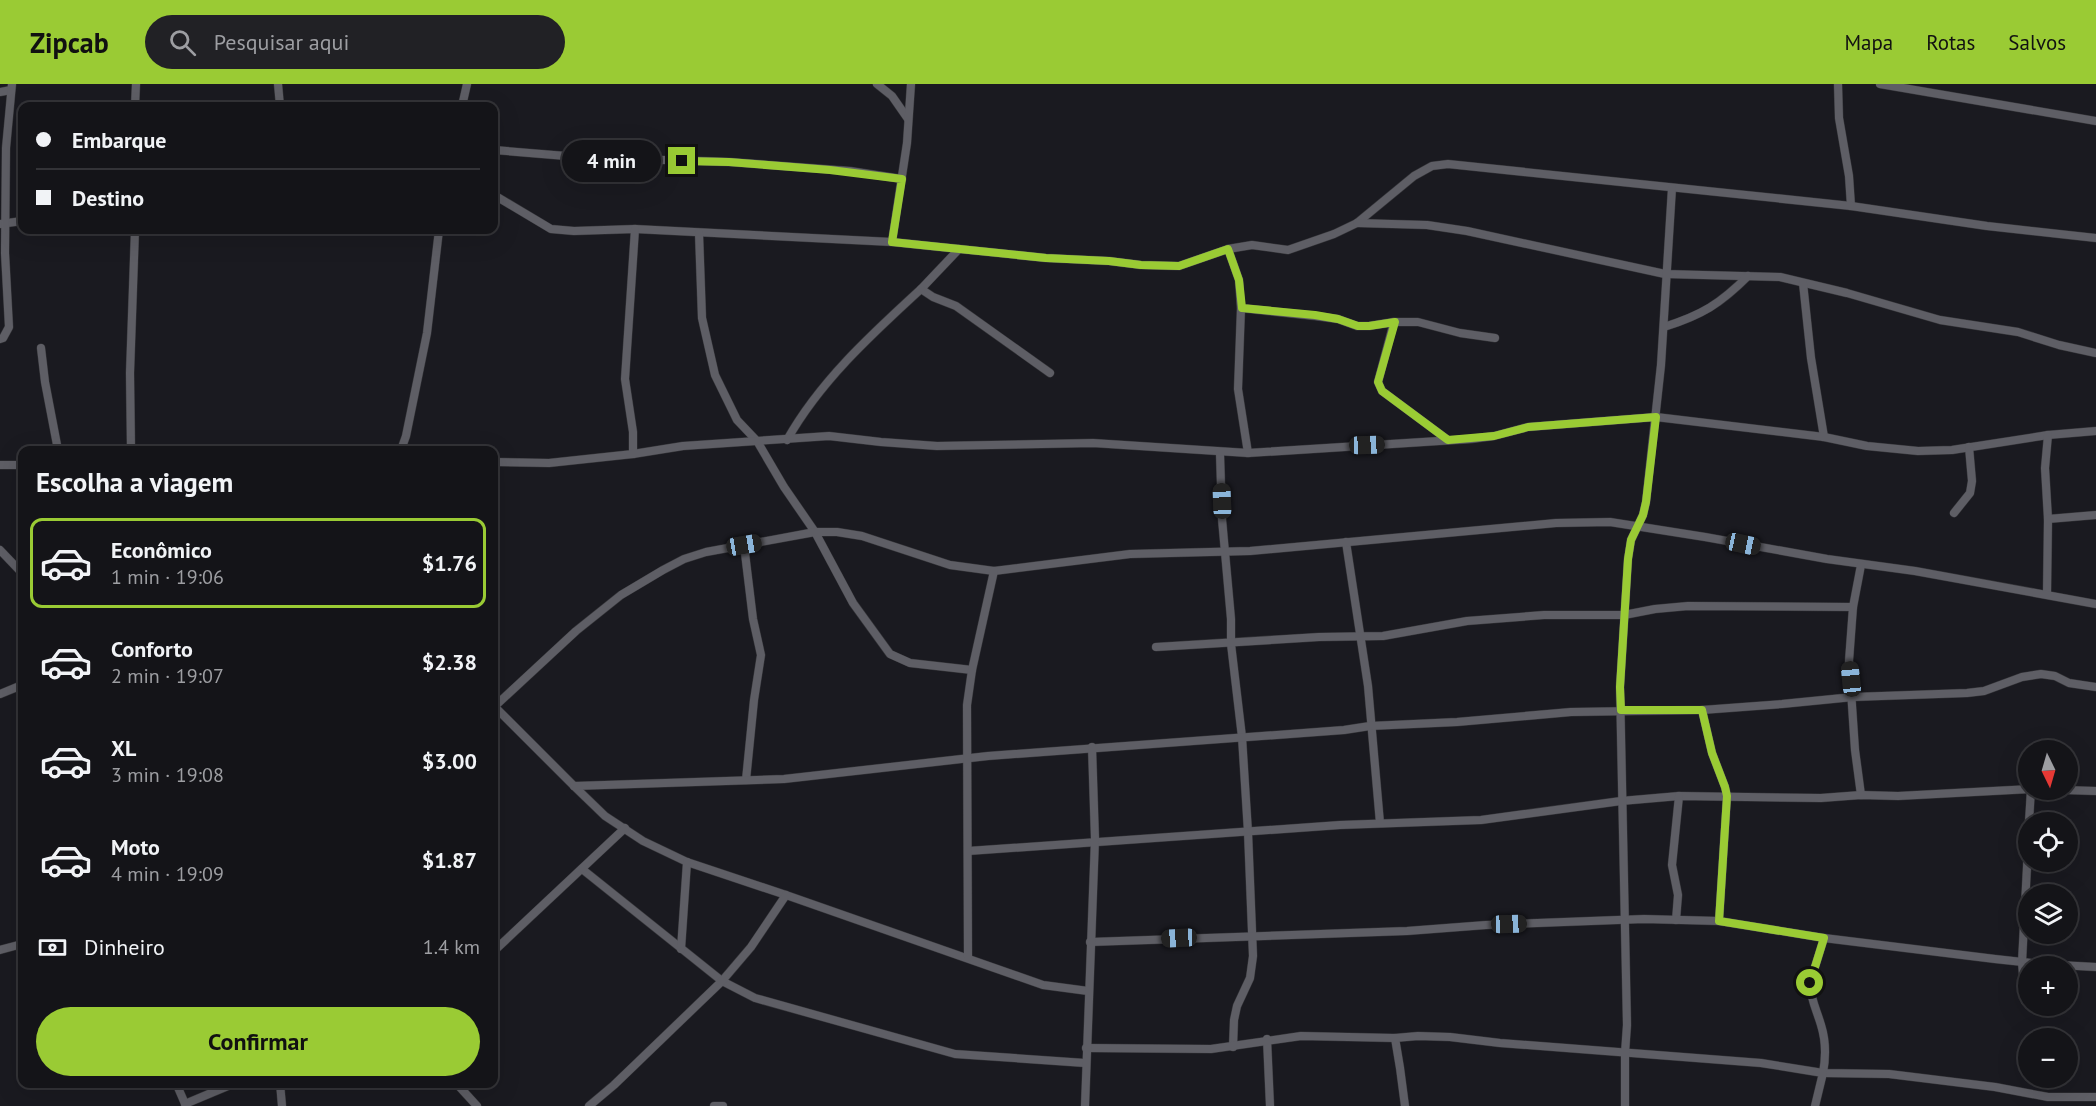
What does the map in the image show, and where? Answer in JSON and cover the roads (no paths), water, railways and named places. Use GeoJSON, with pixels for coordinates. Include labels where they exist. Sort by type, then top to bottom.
{"type":"FeatureCollection","features":[{"type":"Feature","properties":{"kind":"street"},"geometry":{"type":"LineString","coordinates":[[135,102],[136,84]]}},
{"type":"Feature","properties":{"kind":"street"},"geometry":{"type":"LineString","coordinates":[[278,84],[279,102]]}},
{"type":"Feature","properties":{"kind":"street"},"geometry":{"type":"LineString","coordinates":[[463,102],[467,84]]}},
{"type":"Feature","properties":{"kind":"street"},"geometry":{"type":"LineString","coordinates":[[877,84],[892,96],[908,119]]}},
{"type":"Feature","properties":{"kind":"street"},"geometry":{"type":"LineString","coordinates":[[892,242],[902,179],[911,84]]}},
{"type":"Feature","properties":{"kind":"street"},"geometry":{"type":"LineString","coordinates":[[1838,84],[1839,118],[1849,176],[1851,206]]}},
{"type":"Feature","properties":{"kind":"street"},"geometry":{"type":"LineString","coordinates":[[1880,84],[2096,120]]}},
{"type":"Feature","properties":{"kind":"street"},"geometry":{"type":"LineString","coordinates":[[0,92],[12,87],[6,148],[3,223],[9,327],[3,339],[0,339]]}},
{"type":"Feature","properties":{"kind":"street"},"geometry":{"type":"LineString","coordinates":[[498,150],[615,160],[729,162],[850,171],[902,179]]}},
{"type":"Feature","properties":{"kind":"street"},"geometry":{"type":"LineString","coordinates":[[498,197],[551,229],[635,230],[892,242],[1046,258],[1179,266],[1228,249],[1252,245],[1288,250],[1334,234],[1357,223],[1414,176],[1432,166],[1448,164],[1851,206],[1987,226],[2096,238]]}},
{"type":"Feature","properties":{"kind":"street"},"geometry":{"type":"LineString","coordinates":[[1625,1106],[1627,1025],[1624,844],[1621,801],[1623,615],[1631,540],[1643,515],[1646,502],[1656,417],[1672,188]]}},
{"type":"Feature","properties":{"kind":"street"},"geometry":{"type":"LineString","coordinates":[[3,223],[18,221]]}},
{"type":"Feature","properties":{"kind":"street"},"geometry":{"type":"LineString","coordinates":[[1357,223],[1426,225],[1457,230],[1665,274],[1780,277],[1847,293],[1940,320],[2018,332],[2059,345],[2096,353]]}},
{"type":"Feature","properties":{"kind":"street"},"geometry":{"type":"LineString","coordinates":[[633,454],[633,432],[626,379],[635,230]]}},
{"type":"Feature","properties":{"kind":"street"},"geometry":{"type":"LineString","coordinates":[[699,233],[702,318],[715,375],[737,420],[757,441],[784,487],[815,532],[853,603],[890,654],[910,663],[972,670]]}},
{"type":"Feature","properties":{"kind":"street"},"geometry":{"type":"LineString","coordinates":[[131,446],[130,373],[135,234]]}},
{"type":"Feature","properties":{"kind":"street"},"geometry":{"type":"LineString","coordinates":[[402,446],[427,333],[439,234]]}},
{"type":"Feature","properties":{"kind":"street"},"geometry":{"type":"LineString","coordinates":[[787,440],[801,415],[855,352],[882,324],[921,290],[959,249]]}},
{"type":"Feature","properties":{"kind":"street"},"geometry":{"type":"LineString","coordinates":[[1228,249],[1239,280],[1242,308],[1238,389],[1248,453]]}},
{"type":"Feature","properties":{"kind":"street"},"geometry":{"type":"LineString","coordinates":[[1664,327],[1712,308],[1748,276]]}},
{"type":"Feature","properties":{"kind":"street"},"geometry":{"type":"LineString","coordinates":[[1803,283],[1811,358],[1824,437]]}},
{"type":"Feature","properties":{"kind":"street"},"geometry":{"type":"LineString","coordinates":[[921,290],[956,306],[1050,373]]}},
{"type":"Feature","properties":{"kind":"street"},"geometry":{"type":"LineString","coordinates":[[1242,308],[1315,315],[1338,319],[1358,326],[1418,321],[1460,333],[1495,338]]}},
{"type":"Feature","properties":{"kind":"street"},"geometry":{"type":"LineString","coordinates":[[1395,322],[1378,382],[1382,391],[1448,440]]}},
{"type":"Feature","properties":{"kind":"street"},"geometry":{"type":"LineString","coordinates":[[41,348],[56,446]]}},
{"type":"Feature","properties":{"kind":"street"},"geometry":{"type":"LineString","coordinates":[[498,462],[549,463],[683,446],[829,436],[881,442],[953,446],[1093,443],[1220,453],[1248,453],[1494,436],[1528,427],[1656,417],[1918,451],[1952,450],[2048,435],[2096,431]]}},
{"type":"Feature","properties":{"kind":"street"},"geometry":{"type":"LineString","coordinates":[[2047,594],[2048,519],[2045,468],[2048,435]]}},
{"type":"Feature","properties":{"kind":"street"},"geometry":{"type":"LineString","coordinates":[[1954,513],[1970,493],[1972,481],[1969,447]]}},
{"type":"Feature","properties":{"kind":"street"},"geometry":{"type":"LineString","coordinates":[[1220,453],[1231,644],[1242,737],[1253,956],[1250,978],[1237,1006],[1233,1047]]}},
{"type":"Feature","properties":{"kind":"street"},"geometry":{"type":"LineString","coordinates":[[0,465],[18,465]]}},
{"type":"Feature","properties":{"kind":"street"},"geometry":{"type":"LineString","coordinates":[[2048,519],[2096,515]]}},
{"type":"Feature","properties":{"kind":"street"},"geometry":{"type":"LineString","coordinates":[[498,703],[576,631],[621,595],[684,559],[706,552],[815,532],[837,532],[862,536],[950,565],[994,571],[1130,554],[1225,553],[1556,523],[1610,522],[1861,565],[1915,571],[2096,604]]}},
{"type":"Feature","properties":{"kind":"street"},"geometry":{"type":"LineString","coordinates":[[1346,542],[1368,686],[1380,823]]}},
{"type":"Feature","properties":{"kind":"street"},"geometry":{"type":"LineString","coordinates":[[744,545],[753,619],[761,655],[746,780]]}},
{"type":"Feature","properties":{"kind":"street"},"geometry":{"type":"LineString","coordinates":[[0,550],[18,567]]}},
{"type":"Feature","properties":{"kind":"street"},"geometry":{"type":"LineString","coordinates":[[1861,565],[1853,607],[1849,661],[1855,750],[1861,795]]}},
{"type":"Feature","properties":{"kind":"street"},"geometry":{"type":"LineString","coordinates":[[968,957],[967,705],[972,670],[994,571]]}},
{"type":"Feature","properties":{"kind":"street"},"geometry":{"type":"LineString","coordinates":[[1156,647],[1319,637],[1383,636],[1467,621],[1544,615],[1623,615],[1688,606],[1853,607]]}},
{"type":"Feature","properties":{"kind":"street"},"geometry":{"type":"LineString","coordinates":[[574,786],[784,779],[968,758],[1092,747],[1571,712],[1702,710],[1853,697],[1967,693],[1984,691],[2022,677],[2041,674],[2055,676],[2069,683],[2096,687]]}},
{"type":"Feature","properties":{"kind":"street"},"geometry":{"type":"LineString","coordinates":[[0,694],[18,687]]}},
{"type":"Feature","properties":{"kind":"street"},"geometry":{"type":"LineString","coordinates":[[1702,710],[1712,753],[1727,796],[1719,921]]}},
{"type":"Feature","properties":{"kind":"street"},"geometry":{"type":"LineString","coordinates":[[498,711],[605,816],[643,841],[687,862],[968,957],[1043,985],[1088,991]]}},
{"type":"Feature","properties":{"kind":"street"},"geometry":{"type":"LineString","coordinates":[[1084,1106],[1095,841],[1092,747]]}},
{"type":"Feature","properties":{"kind":"street"},"geometry":{"type":"LineString","coordinates":[[968,851],[1380,823],[1482,820],[1621,801],[1679,796],[1821,798],[2018,790]]}},
{"type":"Feature","properties":{"kind":"street"},"geometry":{"type":"LineString","coordinates":[[2078,790],[2096,791]]}},
{"type":"Feature","properties":{"kind":"street"},"geometry":{"type":"LineString","coordinates":[[1676,920],[1677,895],[1672,865],[1679,796]]}},
{"type":"Feature","properties":{"kind":"street"},"geometry":{"type":"LineString","coordinates":[[498,947],[625,828]]}},
{"type":"Feature","properties":{"kind":"street"},"geometry":{"type":"LineString","coordinates":[[681,949],[687,862]]}},
{"type":"Feature","properties":{"kind":"street"},"geometry":{"type":"LineString","coordinates":[[582,868],[722,981],[755,998],[955,1054],[1085,1063]]}},
{"type":"Feature","properties":{"kind":"street"},"geometry":{"type":"LineString","coordinates":[[2022,956],[2027,872]]}},
{"type":"Feature","properties":{"kind":"street"},"geometry":{"type":"LineString","coordinates":[[589,1106],[614,1085],[722,981],[751,947],[786,895]]}},
{"type":"Feature","properties":{"kind":"street"},"geometry":{"type":"LineString","coordinates":[[1090,942],[1348,934],[1486,925],[1676,920],[1719,921],[1824,938],[2018,962]]}},
{"type":"Feature","properties":{"kind":"street"},"geometry":{"type":"LineString","coordinates":[[1815,1106],[1826,1052],[1810,983],[1824,938]]}},
{"type":"Feature","properties":{"kind":"street"},"geometry":{"type":"LineString","coordinates":[[0,950],[18,945]]}},
{"type":"Feature","properties":{"kind":"street"},"geometry":{"type":"LineString","coordinates":[[2078,966],[2096,967]]}},
{"type":"Feature","properties":{"kind":"street"},"geometry":{"type":"LineString","coordinates":[[1086,1048],[1233,1047],[1267,1039],[1301,1036],[1450,1037],[1625,1053],[1761,1062],[1823,1073],[1889,1074],[1934,1079],[2047,1102],[2096,1098]]}},
{"type":"Feature","properties":{"kind":"street"},"geometry":{"type":"LineString","coordinates":[[1395,1038],[1405,1106]]}},
{"type":"Feature","properties":{"kind":"street"},"geometry":{"type":"LineString","coordinates":[[1267,1039],[1270,1106]]}},
{"type":"Feature","properties":{"kind":"street"},"geometry":{"type":"LineString","coordinates":[[178,1088],[185,1105],[224,1088]]}},
{"type":"Feature","properties":{"kind":"street"},"geometry":{"type":"LineString","coordinates":[[280,1088],[282,1106]]}},
{"type":"Feature","properties":{"kind":"street"},"geometry":{"type":"LineString","coordinates":[[461,1088],[477,1106]]}},
{"type":"Feature","properties":{"kind":"street"},"geometry":{"type":"LineString","coordinates":[[714,1106],[723,1106]]}}]}
